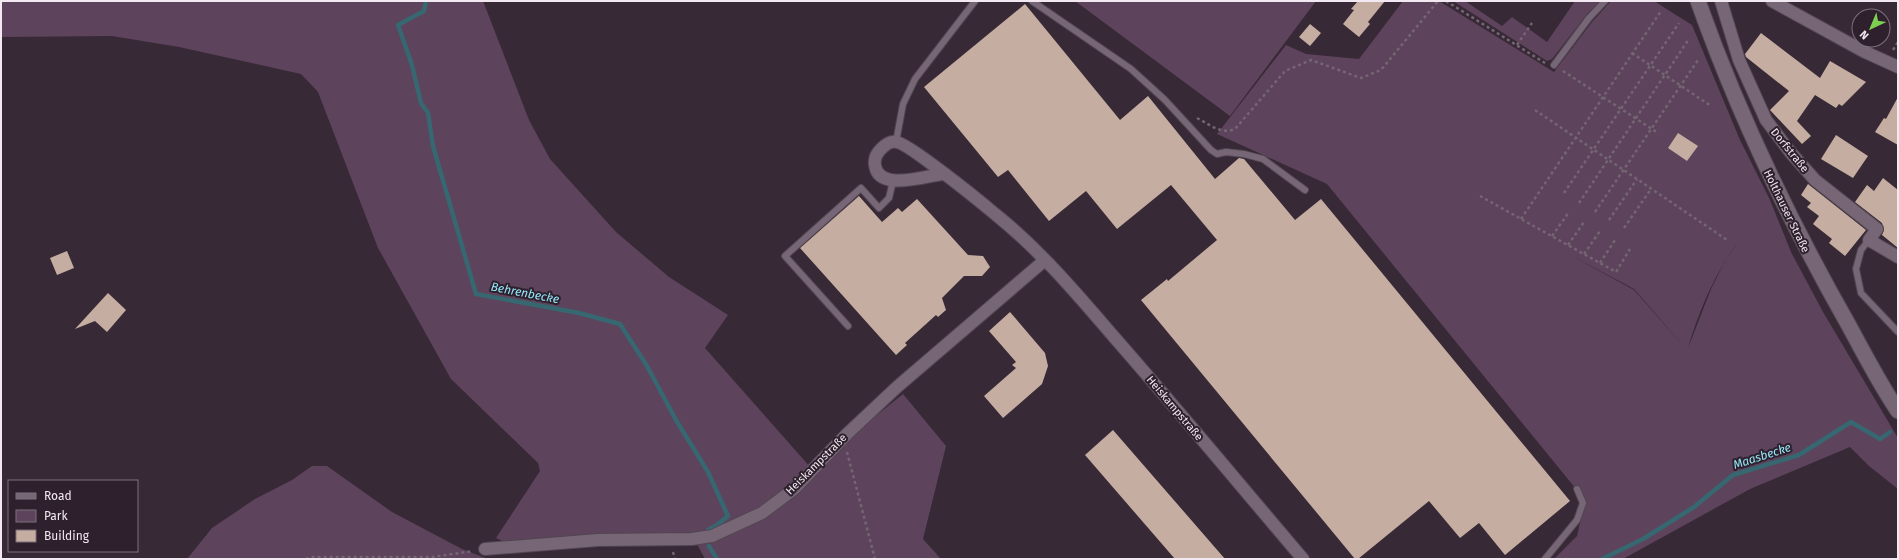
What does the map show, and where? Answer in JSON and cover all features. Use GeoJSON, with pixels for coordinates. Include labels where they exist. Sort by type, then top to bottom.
{"type":"FeatureCollection","features":[{"type":"Feature","properties":{"kind":"street","name":"Holthauser Straße"},"geometry":{"type":"LineString","coordinates":[[1698,1],[1717,55],[1748,130],[1784,206],[1820,275],[1898,411]]}},
{"type":"Feature","properties":{"kind":"street","name":"Dorfstraße"},"geometry":{"type":"LineString","coordinates":[[1721,1],[1739,60],[1766,120],[1791,153],[1815,180],[1877,229],[1869,240]]}},
{"type":"Feature","properties":{"kind":"street"},"geometry":{"type":"LineString","coordinates":[[1772,1],[1865,52],[1898,67]]}},
{"type":"Feature","properties":{"kind":"street","name":"Heiskampstraße"},"geometry":{"type":"LineString","coordinates":[[896,142],[906,145],[996,215],[1045,260],[1136,362],[1303,559]]}},
{"type":"Feature","properties":{"kind":"street"},"geometry":{"type":"LineString","coordinates":[[896,142],[885,146],[879,151],[875,158],[875,166],[878,173],[884,178],[893,181],[902,181],[943,174]]}},
{"type":"Feature","properties":{"kind":"street"},"geometry":{"type":"LineString","coordinates":[[1869,240],[1898,257]]}},
{"type":"Feature","properties":{"kind":"street","name":"Heiskampstraße"},"geometry":{"type":"LineString","coordinates":[[485,549],[590,540],[692,539],[712,536],[762,513],[794,489],[897,387],[1045,260]]}},
{"type":"Feature","properties":{"kind":"lane"},"geometry":{"type":"LineString","coordinates":[[896,142],[903,104],[915,79],[975,1]]}},
{"type":"Feature","properties":{"kind":"lane"},"geometry":{"type":"LineString","coordinates":[[1032,1],[1131,69],[1165,100],[1211,150],[1217,154],[1226,152],[1244,154],[1263,159],[1305,190]]}},
{"type":"Feature","properties":{"kind":"lane"},"geometry":{"type":"LineString","coordinates":[[1554,65],[1589,18],[1604,1]]}},
{"type":"Feature","properties":{"kind":"lane"},"geometry":{"type":"LineString","coordinates":[[848,326],[785,256],[861,188],[879,208],[889,198],[893,181]]}},
{"type":"Feature","properties":{"kind":"lane"},"geometry":{"type":"LineString","coordinates":[[1869,240],[1861,250],[1856,269],[1861,293],[1898,332]]}},
{"type":"Feature","properties":{"kind":"lane"},"geometry":{"type":"LineString","coordinates":[[1545,559],[1577,520],[1583,503],[1577,489]]}},
{"type":"Feature","properties":{"kind":"path"},"geometry":{"type":"LineString","coordinates":[[1193,115],[1220,131],[1228,132],[1235,129],[1285,71],[1310,60],[1361,78],[1381,70],[1438,1]]}},
{"type":"Feature","properties":{"kind":"path"},"geometry":{"type":"LineString","coordinates":[[1446,1],[1548,65],[1554,65],[1604,96],[1658,133]]}},
{"type":"Feature","properties":{"kind":"path"},"geometry":{"type":"LineString","coordinates":[[1520,219],[1661,11]]}},
{"type":"Feature","properties":{"kind":"path"},"geometry":{"type":"LineString","coordinates":[[1517,45],[1532,23]]}},
{"type":"Feature","properties":{"kind":"path"},"geometry":{"type":"LineString","coordinates":[[1564,193],[1679,23]]}},
{"type":"Feature","properties":{"kind":"path"},"geometry":{"type":"LineString","coordinates":[[1579,203],[1689,40]]}},
{"type":"Feature","properties":{"kind":"path"},"geometry":{"type":"LineString","coordinates":[[1632,53],[1711,106]]}},
{"type":"Feature","properties":{"kind":"path"},"geometry":{"type":"LineString","coordinates":[[1595,212],[1698,60]]}},
{"type":"Feature","properties":{"kind":"path"},"geometry":{"type":"LineString","coordinates":[[1535,110],[1727,240]]}},
{"type":"Feature","properties":{"kind":"path"},"geometry":{"type":"LineString","coordinates":[[1609,220],[1637,179]]}},
{"type":"Feature","properties":{"kind":"path"},"geometry":{"type":"LineString","coordinates":[[1624,228],[1651,189]]}},
{"type":"Feature","properties":{"kind":"path"},"geometry":{"type":"LineString","coordinates":[[1480,196],[1616,272],[1630,249]]}},
{"type":"Feature","properties":{"kind":"path"},"geometry":{"type":"LineString","coordinates":[[1552,236],[1569,212]]}},
{"type":"Feature","properties":{"kind":"path"},"geometry":{"type":"LineString","coordinates":[[1568,245],[1584,222]]}},
{"type":"Feature","properties":{"kind":"path"},"geometry":{"type":"LineString","coordinates":[[1584,254],[1600,231]]}},
{"type":"Feature","properties":{"kind":"path"},"geometry":{"type":"LineString","coordinates":[[1600,263],[1615,240]]}},
{"type":"Feature","properties":{"kind":"path"},"geometry":{"type":"LineString","coordinates":[[844,438],[874,559]]}},
{"type":"Feature","properties":{"kind":"path"},"geometry":{"type":"LineString","coordinates":[[306,559],[311,557],[433,557],[485,549]]}},
{"type":"Feature","properties":{"kind":"green space"},"geometry":{"type":"Polygon","coordinates":[[[1,1],[483,1],[529,120],[550,159],[616,232],[669,277],[728,315],[705,348],[811,468],[903,394],[946,446],[923,539],[941,559],[705,559],[697,544],[507,543],[496,538],[540,471],[538,463],[451,379],[378,248],[318,92],[301,74],[179,47],[112,36],[1,37],[1,1]]]}},
{"type":"Feature","properties":{"kind":"green space"},"geometry":{"type":"Polygon","coordinates":[[[1075,1],[1316,1],[1230,116],[1075,1]]]}},
{"type":"Feature","properties":{"kind":"green space"},"geometry":{"type":"Polygon","coordinates":[[[1403,1],[1439,1],[1554,72],[1592,22],[1611,1],[1654,1],[1692,25],[1740,140],[1770,200],[1791,252],[1823,312],[1898,438],[1898,489],[1869,466],[1850,447],[1750,489],[1623,559],[1554,559],[1577,536],[1585,500],[1327,184],[1217,134],[1286,45],[1306,54],[1359,59],[1403,1]],[[1570,255],[1634,290],[1688,351],[1634,289],[1570,255]],[[1723,265],[1715,279],[1697,320],[1688,348],[1711,289],[1723,265]]]}},
{"type":"Feature","properties":{"kind":"green space"},"geometry":{"type":"Polygon","coordinates":[[[1453,1],[1465,1],[1502,26],[1512,17],[1547,42],[1575,1],[1600,1],[1588,13],[1552,59],[1547,61],[1453,1]]]}},
{"type":"Feature","properties":{"kind":"green space"},"geometry":{"type":"Polygon","coordinates":[[[312,466],[327,466],[392,512],[462,549],[488,559],[187,559],[212,528],[255,499],[292,480],[312,466]]]}},
{"type":"Feature","properties":{"kind":"building"},"geometry":{"type":"Polygon","coordinates":[[[1358,1],[1385,1],[1368,22],[1370,24],[1359,37],[1343,24],[1354,10],[1351,9],[1358,1]]]}},
{"type":"Feature","properties":{"kind":"building"},"geometry":{"type":"Polygon","coordinates":[[[1025,4],[1120,120],[1148,96],[1215,179],[1239,158],[1244,159],[1295,220],[1321,199],[1570,501],[1505,555],[1479,523],[1460,538],[1429,501],[1358,559],[1355,559],[1141,300],[1167,279],[1168,281],[1217,240],[1171,185],[1117,229],[1086,191],[1049,221],[1008,170],[998,177],[924,87],[1025,4]]]}},
{"type":"Feature","properties":{"kind":"building"},"geometry":{"type":"Polygon","coordinates":[[[1310,24],[1321,33],[1310,46],[1299,37],[1310,24]]]}},
{"type":"Feature","properties":{"kind":"building"},"geometry":{"type":"Polygon","coordinates":[[[1761,33],[1820,78],[1830,61],[1866,82],[1842,106],[1839,104],[1836,108],[1815,95],[1797,121],[1811,136],[1802,144],[1770,110],[1789,91],[1746,57],[1745,54],[1761,33]]]}},
{"type":"Feature","properties":{"kind":"building"},"geometry":{"type":"Polygon","coordinates":[[[1898,97],[1898,145],[1875,132],[1884,118],[1886,119],[1898,97]]]}},
{"type":"Feature","properties":{"kind":"building"},"geometry":{"type":"Polygon","coordinates":[[[1678,133],[1698,146],[1687,161],[1668,148],[1678,133]]]}},
{"type":"Feature","properties":{"kind":"building"},"geometry":{"type":"Polygon","coordinates":[[[1836,135],[1868,156],[1853,178],[1821,159],[1836,135]]]}},
{"type":"Feature","properties":{"kind":"building"},"geometry":{"type":"Polygon","coordinates":[[[1883,178],[1898,190],[1898,248],[1882,235],[1884,230],[1882,223],[1855,202],[1867,185],[1874,191],[1883,178]]]}},
{"type":"Feature","properties":{"kind":"building"},"geometry":{"type":"Polygon","coordinates":[[[1808,184],[1866,230],[1845,256],[1829,243],[1832,239],[1813,224],[1819,216],[1807,207],[1811,203],[1801,195],[1808,184]]]}},
{"type":"Feature","properties":{"kind":"building"},"geometry":{"type":"Polygon","coordinates":[[[859,196],[882,222],[898,208],[902,212],[917,199],[968,255],[983,256],[990,267],[982,276],[964,276],[942,298],[946,310],[938,317],[936,315],[905,343],[907,345],[896,355],[800,248],[859,196]]]}},
{"type":"Feature","properties":{"kind":"building"},"geometry":{"type":"Polygon","coordinates":[[[67,251],[74,268],[57,275],[50,258],[67,251]]]}},
{"type":"Feature","properties":{"kind":"building"},"geometry":{"type":"Polygon","coordinates":[[[108,293],[126,310],[107,332],[95,321],[75,329],[108,293]]]}},
{"type":"Feature","properties":{"kind":"building"},"geometry":{"type":"Polygon","coordinates":[[[1010,312],[1045,353],[1048,366],[1042,384],[1003,418],[984,396],[1016,368],[1012,365],[1016,362],[989,331],[1010,312]]]}},
{"type":"Feature","properties":{"kind":"building"},"geometry":{"type":"Polygon","coordinates":[[[1113,430],[1225,559],[1175,559],[1085,455],[1113,430]]]}},
{"type":"Feature","properties":{"kind":"waterway","name":"Behrenbecke"},"geometry":{"type":"LineString","coordinates":[[426,1],[424,11],[398,25],[412,65],[421,103],[428,113],[433,146],[476,294],[579,313],[620,324],[647,366],[676,420],[708,472],[728,516],[708,530]]}},
{"type":"Feature","properties":{"kind":"waterway","name":"Maasbecke"},"geometry":{"type":"LineString","coordinates":[[1602,559],[1643,539],[1694,507],[1733,475],[1799,455],[1851,422],[1880,439],[1890,432]]}},
{"type":"Feature","properties":{"kind":"waterway","name":"Behrenbecke"},"geometry":{"type":"LineString","coordinates":[[709,546],[717,559]]}}]}
